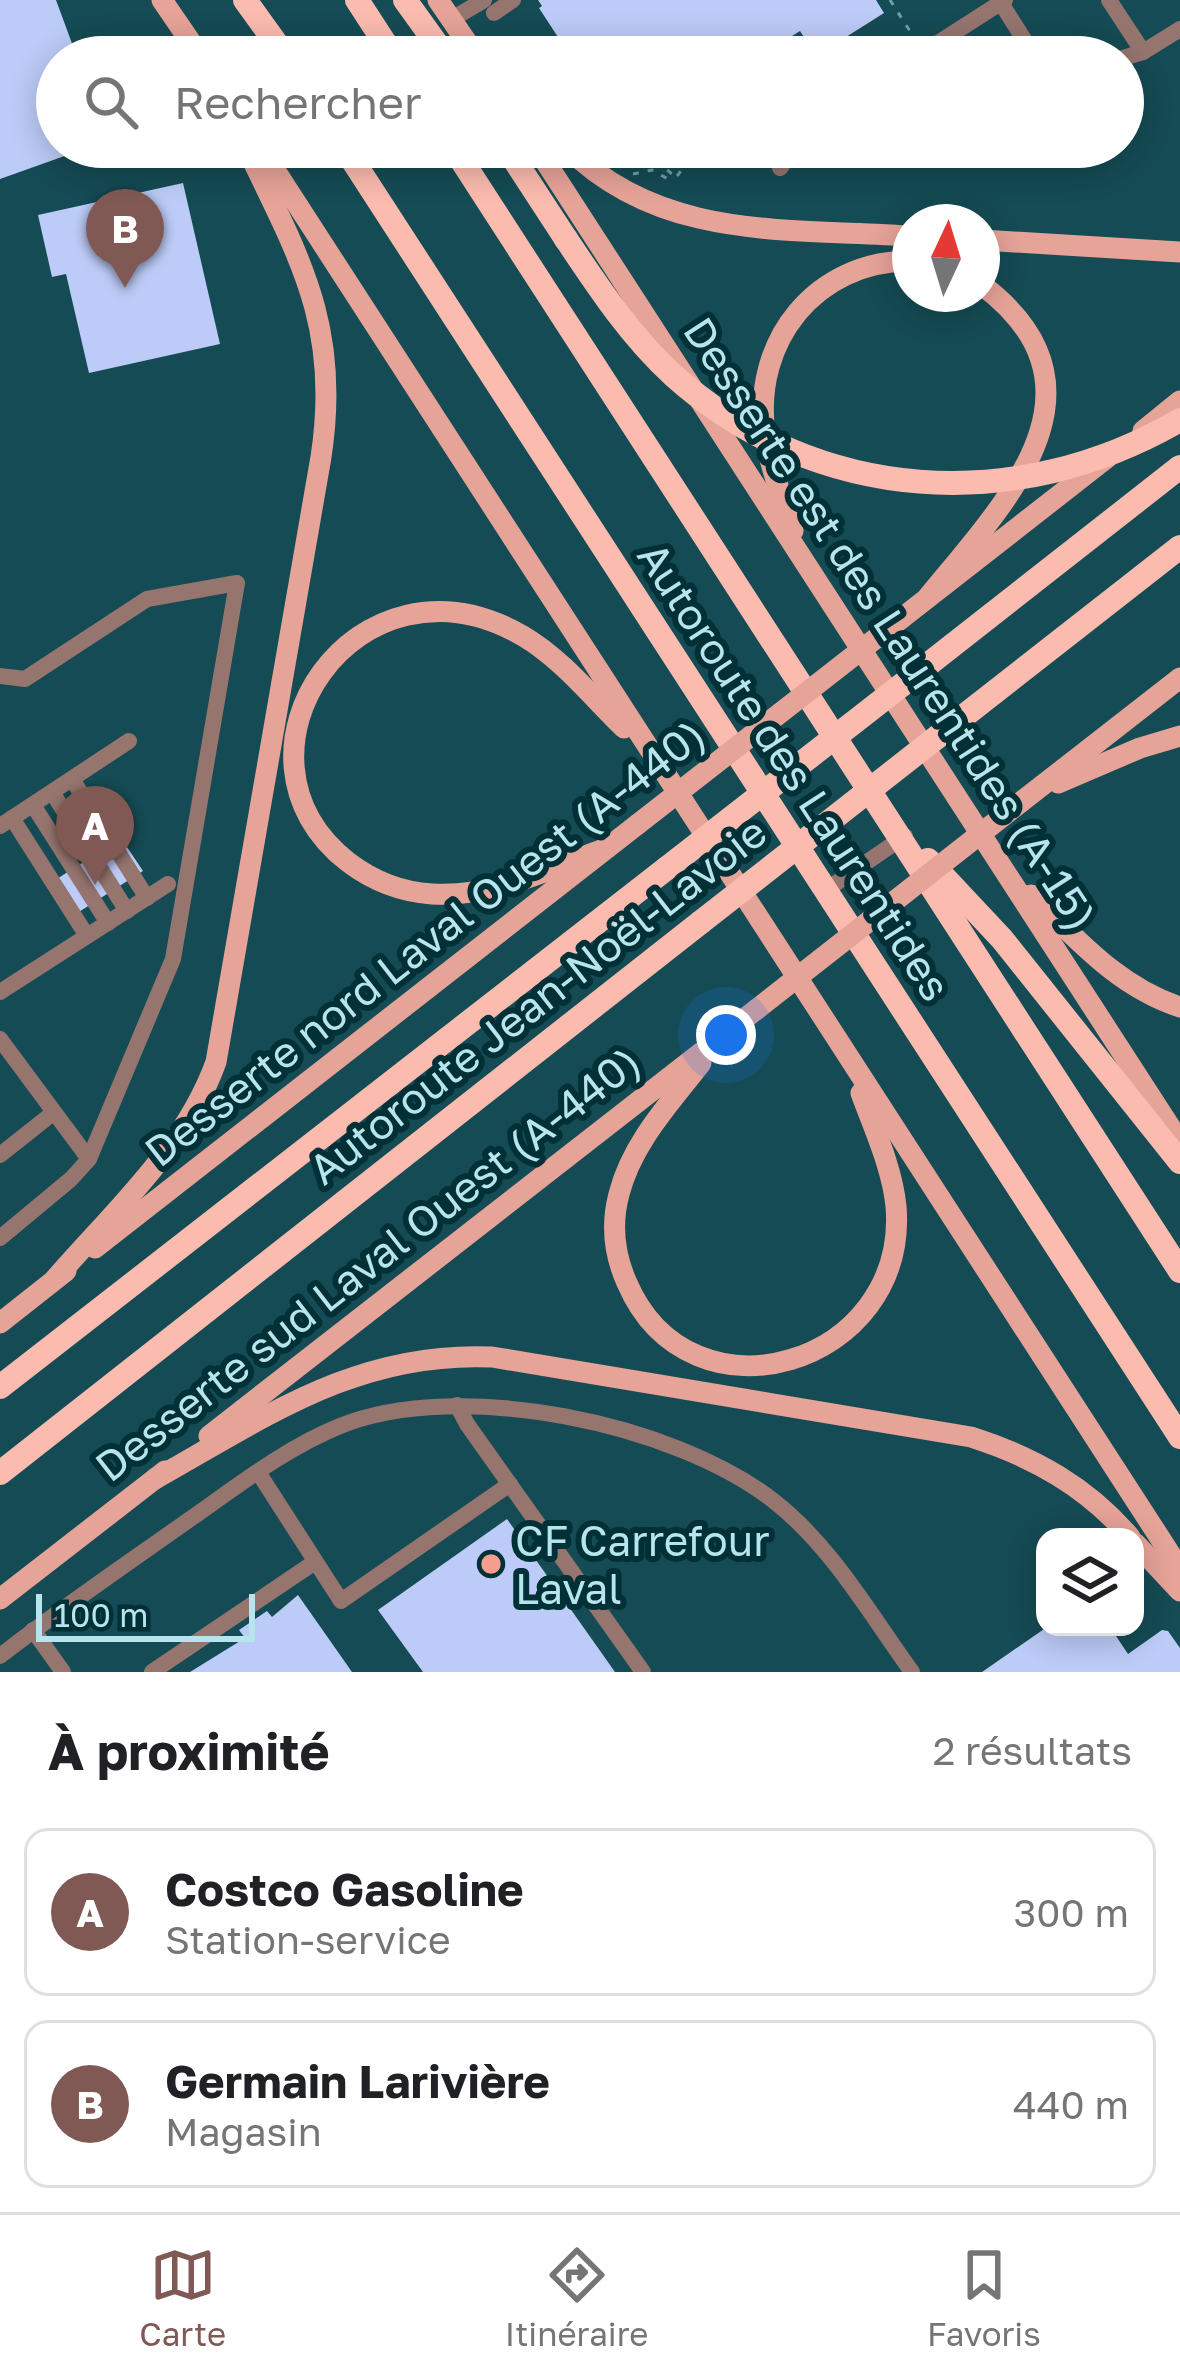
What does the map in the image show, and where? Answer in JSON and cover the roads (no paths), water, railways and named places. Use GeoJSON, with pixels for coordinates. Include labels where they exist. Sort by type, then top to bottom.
{"type":"FeatureCollection","features":[{"type":"Feature","properties":{"kind":"highway"},"geometry":{"type":"LineString","coordinates":[[245,0],[271,36]]}},
{"type":"Feature","properties":{"kind":"highway"},"geometry":{"type":"LineString","coordinates":[[357,0],[380,36]]}},
{"type":"Feature","properties":{"kind":"highway"},"geometry":{"type":"LineString","coordinates":[[405,0],[431,36]]}},
{"type":"Feature","properties":{"kind":"highway","name":"Autoroute des Laurentides"},"geometry":{"type":"LineString","coordinates":[[358,168],[1180,1437]]}},
{"type":"Feature","properties":{"kind":"highway","name":"Autoroute des Laurentides"},"geometry":{"type":"LineString","coordinates":[[467,168],[1180,1271]]}},
{"type":"Feature","properties":{"kind":"highway"},"geometry":{"type":"LineString","coordinates":[[520,168],[617,313],[674,376],[750,431],[829,464],[934,484],[1007,482],[1083,465],[1180,420]]}},
{"type":"Feature","properties":{"kind":"highway","name":"Autoroute Jean-Noël-Lavoie"},"geometry":{"type":"LineString","coordinates":[[0,1388],[1180,467]]}},
{"type":"Feature","properties":{"kind":"highway","name":"Autoroute Jean-Noël-Lavoie"},"geometry":{"type":"LineString","coordinates":[[0,1473],[1180,547]]}},
{"type":"Feature","properties":{"kind":"highway"},"geometry":{"type":"LineString","coordinates":[[903,837],[1002,940],[1180,1162]]}},
{"type":"Feature","properties":{"kind":"main road"},"geometry":{"type":"LineString","coordinates":[[162,0],[187,36]]}},
{"type":"Feature","properties":{"kind":"main road"},"geometry":{"type":"LineString","coordinates":[[438,0],[463,36]]}},
{"type":"Feature","properties":{"kind":"main road"},"geometry":{"type":"LineString","coordinates":[[55,1280],[174,1143],[202,1097],[216,1062],[322,457],[328,392],[319,314],[304,268],[255,168]]}},
{"type":"Feature","properties":{"kind":"main road"},"geometry":{"type":"LineString","coordinates":[[274,168],[1180,1569]]}},
{"type":"Feature","properties":{"kind":"main road","name":"Desserte est des Laurentides (A-15)"},"geometry":{"type":"LineString","coordinates":[[550,168],[1180,1142]]}},
{"type":"Feature","properties":{"kind":"main road"},"geometry":{"type":"LineString","coordinates":[[591,168],[609,184],[683,217],[892,235]]}},
{"type":"Feature","properties":{"kind":"main road"},"geometry":{"type":"LineString","coordinates":[[1000,241],[1180,252]]}},
{"type":"Feature","properties":{"kind":"main road"},"geometry":{"type":"LineString","coordinates":[[800,554],[764,430],[765,384],[776,343],[796,311],[830,281],[871,264],[892,262]]}},
{"type":"Feature","properties":{"kind":"main road"},"geometry":{"type":"LineString","coordinates":[[928,597],[1018,484],[1043,422],[1044,383],[1031,341],[1000,301]]}},
{"type":"Feature","properties":{"kind":"main road","name":"Desserte nord Laval Ouest (A-440)"},"geometry":{"type":"LineString","coordinates":[[0,1323],[1180,401]]}},
{"type":"Feature","properties":{"kind":"main road"},"geometry":{"type":"LineString","coordinates":[[607,848],[465,894],[405,890],[365,874],[332,847],[303,797],[296,747],[309,694],[332,658],[368,628],[416,612],[466,614],[507,628],[546,651],[654,758]]}},
{"type":"Feature","properties":{"kind":"main road","name":"Desserte sud Laval Ouest (A-440)"},"geometry":{"type":"LineString","coordinates":[[0,1599],[1180,678]]}},
{"type":"Feature","properties":{"kind":"main road"},"geometry":{"type":"LineString","coordinates":[[1026,798],[1139,748],[1180,736]]}},
{"type":"Feature","properties":{"kind":"main road"},"geometry":{"type":"LineString","coordinates":[[1009,874],[1110,971],[1142,992],[1180,1007]]}},
{"type":"Feature","properties":{"kind":"main road"},"geometry":{"type":"LineString","coordinates":[[719,1039],[659,1116],[631,1162],[616,1209],[615,1243],[630,1291],[657,1327],[693,1352],[736,1365],[788,1362],[834,1341],[868,1308],[890,1266],[894,1193],[849,1058]]}},
{"type":"Feature","properties":{"kind":"main road"},"geometry":{"type":"LineString","coordinates":[[155,1478],[340,1378],[427,1358],[492,1357],[971,1437],[1062,1477],[1092,1498],[1121,1528]]}},
{"type":"Feature","properties":{"kind":"main road"},"geometry":{"type":"LineString","coordinates":[[1144,1553],[1180,1592]]}},
{"type":"Feature","properties":{"kind":"street"},"geometry":{"type":"LineString","coordinates":[[452,19],[513,0]]}},
{"type":"Feature","properties":{"kind":"street"},"geometry":{"type":"LineString","coordinates":[[1109,0],[1133,36]]}},
{"type":"Feature","properties":{"kind":"street"},"geometry":{"type":"LineString","coordinates":[[940,36],[1003,1],[1023,36]]}},
{"type":"Feature","properties":{"kind":"street"},"geometry":{"type":"LineString","coordinates":[[1144,51],[1180,28]]}},
{"type":"Feature","properties":{"kind":"street"},"geometry":{"type":"LineString","coordinates":[[0,676],[25,680],[147,599],[237,583],[173,959],[89,1159],[71,1180],[0,1238]]}},
{"type":"Feature","properties":{"kind":"street"},"geometry":{"type":"LineString","coordinates":[[87,936],[6,822],[130,741]]}},
{"type":"Feature","properties":{"kind":"street"},"geometry":{"type":"LineString","coordinates":[[72,779],[147,898]]}},
{"type":"Feature","properties":{"kind":"street"},"geometry":{"type":"LineString","coordinates":[[52,792],[127,911]]}},
{"type":"Feature","properties":{"kind":"street"},"geometry":{"type":"LineString","coordinates":[[33,805],[108,923]]}},
{"type":"Feature","properties":{"kind":"street"},"geometry":{"type":"LineString","coordinates":[[826,890],[903,837]]}},
{"type":"Feature","properties":{"kind":"street"},"geometry":{"type":"LineString","coordinates":[[0,992],[168,884]]}},
{"type":"Feature","properties":{"kind":"street"},"geometry":{"type":"LineString","coordinates":[[0,1039],[89,1159]]}},
{"type":"Feature","properties":{"kind":"street"},"geometry":{"type":"LineString","coordinates":[[0,1155],[53,1113]]}},
{"type":"Feature","properties":{"kind":"street"},"geometry":{"type":"LineString","coordinates":[[457,1405],[643,1672]]}},
{"type":"Feature","properties":{"kind":"street"},"geometry":{"type":"LineString","coordinates":[[0,1655],[301,1444],[351,1422],[404,1409],[457,1405],[629,1431],[686,1450],[740,1478],[785,1511],[824,1550],[912,1672]]}},
{"type":"Feature","properties":{"kind":"street"},"geometry":{"type":"LineString","coordinates":[[258,1472],[341,1601],[510,1484]]}},
{"type":"Feature","properties":{"kind":"street"},"geometry":{"type":"LineString","coordinates":[[152,1672],[315,1562]]}},
{"type":"Feature","properties":{"kind":"street"},"geometry":{"type":"LineString","coordinates":[[33,1630],[63,1672]]}},
{"type":"Feature","properties":{"kind":"place","name":"Germain Larivière"},"geometry":{"type":"Point","coordinates":[125,288]}},
{"type":"Feature","properties":{"kind":"place","name":"Costco Gasoline"},"geometry":{"type":"Point","coordinates":[95,885]}},
{"type":"Feature","properties":{"kind":"place","name":"CF Carrefour Laval"},"geometry":{"type":"Point","coordinates":[491,1564]}}]}
